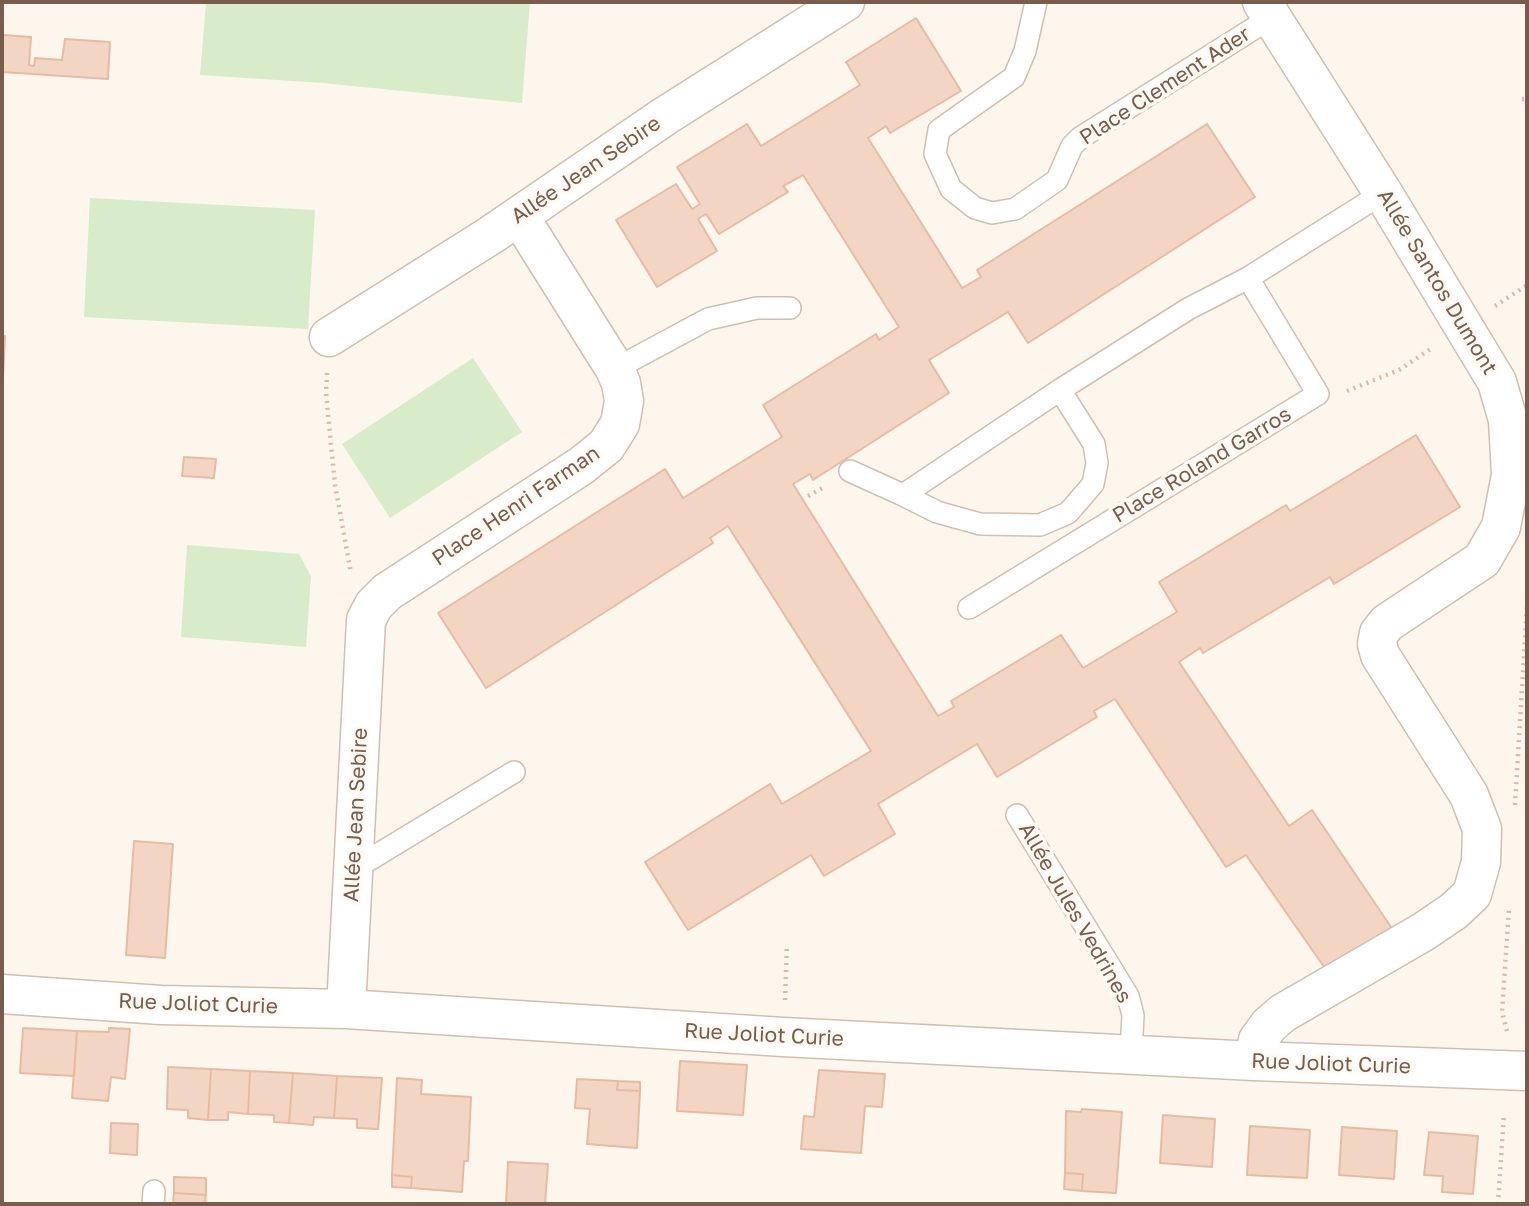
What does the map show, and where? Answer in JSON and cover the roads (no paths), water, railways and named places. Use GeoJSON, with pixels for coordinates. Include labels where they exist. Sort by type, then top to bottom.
{"type":"FeatureCollection","features":[{"type":"Feature","properties":{"kind":"street","name":"Allée Jean Sebire"},"geometry":{"type":"LineString","coordinates":[[329,337],[519,216],[665,116],[843,2]]}},
{"type":"Feature","properties":{"kind":"street","name":"Allée Santos Dumont"},"geometry":{"type":"LineString","coordinates":[[1254,1061],[1258,1040],[1269,1025],[1283,1013],[1423,932],[1454,911],[1472,894],[1481,862],[1482,829],[1469,795],[1380,655],[1377,644],[1379,633],[1387,623],[1482,560],[1501,527],[1511,475],[1508,420],[1497,382],[1383,193],[1267,9]]}},
{"type":"Feature","properties":{"kind":"street","name":"Place Henri Farman"},"geometry":{"type":"LineString","coordinates":[[366,620],[374,605],[387,592],[581,466],[606,446],[620,424],[624,401],[615,369],[519,216]]}},
{"type":"Feature","properties":{"kind":"street","name":"Allée Jean Sebire"},"geometry":{"type":"LineString","coordinates":[[346,1009],[366,620]]}},
{"type":"Feature","properties":{"kind":"street","name":"Rue Joliot Curie"},"geometry":{"type":"LineString","coordinates":[[2,994],[161,1005],[346,1009],[783,1037],[1254,1061],[1527,1071]]}},
{"type":"Feature","properties":{"kind":"lane","name":"Place Clement Ader"},"geometry":{"type":"LineString","coordinates":[[1036,2],[1025,51],[1014,77],[939,130],[935,154],[951,189],[975,208],[992,214],[1015,209],[1058,180],[1072,146],[1080,138],[1267,9]]}},
{"type":"Feature","properties":{"kind":"lane"},"geometry":{"type":"LineString","coordinates":[[903,495],[1060,390],[1188,309],[1248,278],[1383,193]]}},
{"type":"Feature","properties":{"kind":"lane","name":"Place Roland Garros"},"geometry":{"type":"LineString","coordinates":[[969,608],[1318,394],[1248,278]]}},
{"type":"Feature","properties":{"kind":"lane"},"geometry":{"type":"LineString","coordinates":[[615,369],[708,319],[757,308],[790,308]]}},
{"type":"Feature","properties":{"kind":"lane","name":"Place Roland Garros"},"geometry":{"type":"LineString","coordinates":[[850,471],[937,512],[980,524],[1040,525],[1068,513],[1093,484],[1097,463],[1094,444],[1060,390]]}},
{"type":"Feature","properties":{"kind":"lane"},"geometry":{"type":"LineString","coordinates":[[354,869],[514,772]]}},
{"type":"Feature","properties":{"kind":"lane","name":"Allée Jules Vedrines"},"geometry":{"type":"LineString","coordinates":[[1017,815],[1129,996],[1133,1015],[1131,1053]]}}]}
